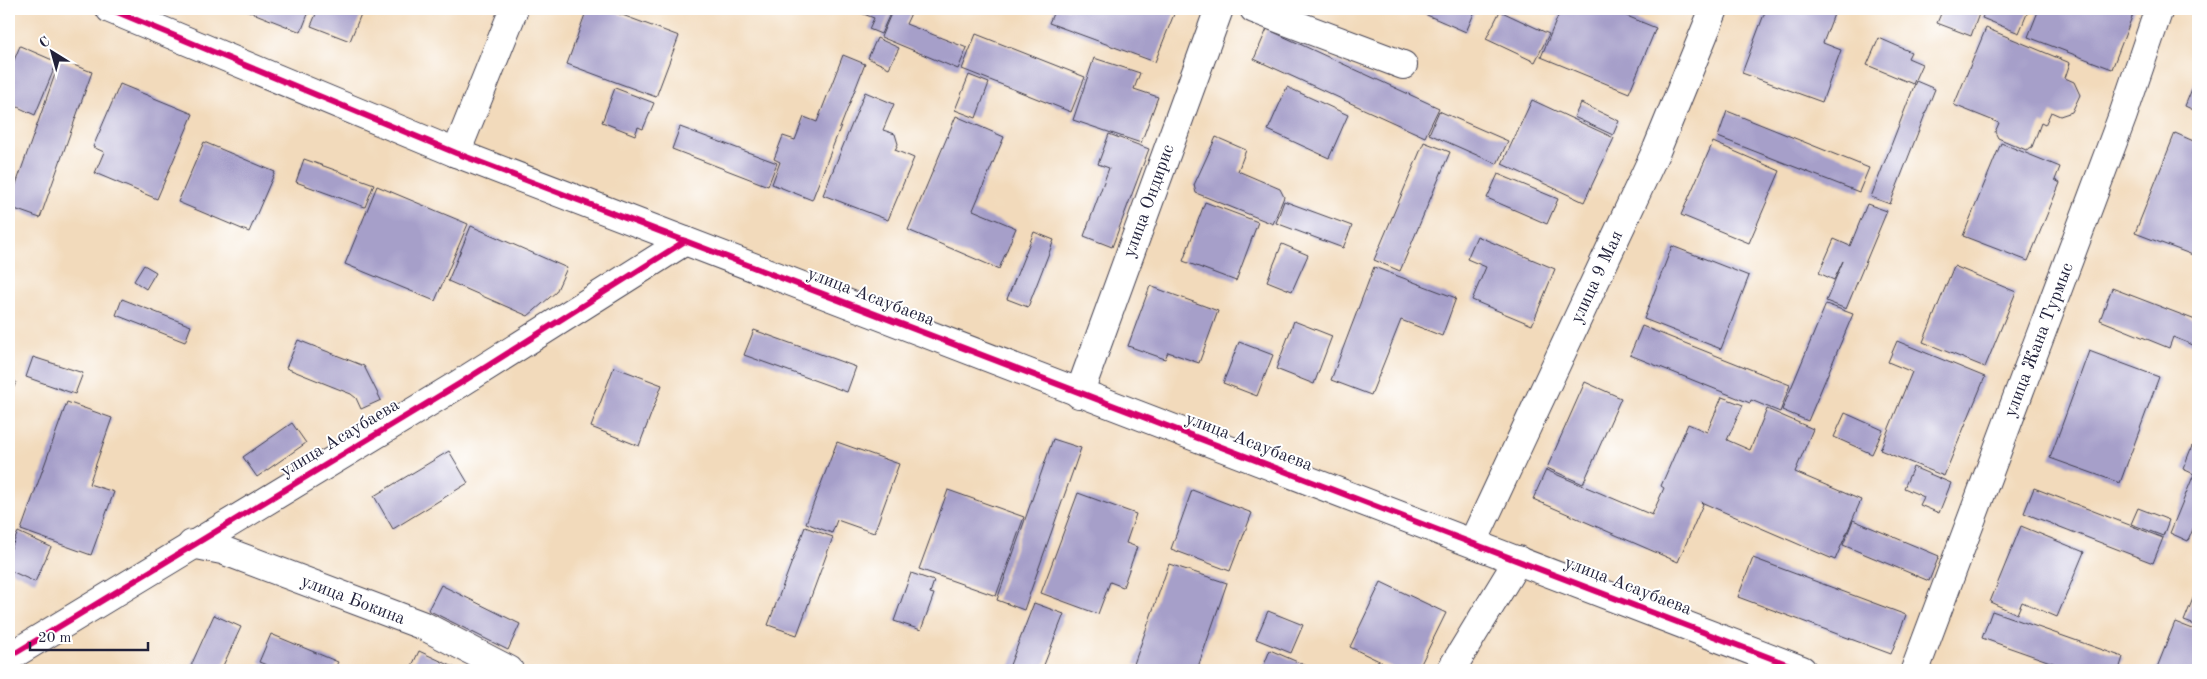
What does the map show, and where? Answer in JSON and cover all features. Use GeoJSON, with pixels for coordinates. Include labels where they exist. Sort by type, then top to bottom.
{"type":"FeatureCollection","features":[{"type":"Feature","properties":{"kind":"street","name":"улица Асаубаева"},"geometry":{"type":"LineString","coordinates":[[110,9],[456,152],[1079,394],[1473,542],[1802,670]]}},
{"type":"Feature","properties":{"kind":"street"},"geometry":{"type":"LineString","coordinates":[[456,152],[514,9]]}},
{"type":"Feature","properties":{"kind":"street","name":"улица Ондирис"},"geometry":{"type":"LineString","coordinates":[[1079,394],[1219,9]]}},
{"type":"Feature","properties":{"kind":"street"},"geometry":{"type":"LineString","coordinates":[[1254,9],[1403,65]]}},
{"type":"Feature","properties":{"kind":"street","name":"улица 9 Мая"},"geometry":{"type":"LineString","coordinates":[[1473,542],[1657,149],[1714,9]]}},
{"type":"Feature","properties":{"kind":"street","name":"улица Жана Турмыс"},"geometry":{"type":"LineString","coordinates":[[1915,670],[2123,116],[2159,9]]}},
{"type":"Feature","properties":{"kind":"street","name":"улица Асаубаева"},"geometry":{"type":"LineString","coordinates":[[9,657],[192,544],[459,384],[685,241]]}},
{"type":"Feature","properties":{"kind":"street","name":"улица Бокина"},"geometry":{"type":"LineString","coordinates":[[192,544],[222,550],[424,626],[509,670]]}},
{"type":"Feature","properties":{"kind":"street"},"geometry":{"type":"LineString","coordinates":[[1451,670],[1518,560]]}},
{"type":"Feature","properties":{"kind":"building"},"geometry":{"type":"Polygon","coordinates":[[[243,9],[310,9],[301,32],[243,9]]]}},
{"type":"Feature","properties":{"kind":"building"},"geometry":{"type":"Polygon","coordinates":[[[318,9],[363,9],[350,41],[311,26],[318,9]]]}},
{"type":"Feature","properties":{"kind":"building"},"geometry":{"type":"Polygon","coordinates":[[[587,9],[606,9],[679,36],[656,97],[567,64],[587,9]]]}},
{"type":"Feature","properties":{"kind":"building"},"geometry":{"type":"Polygon","coordinates":[[[862,9],[892,9],[881,34],[869,29],[874,18],[861,13],[862,9]]]}},
{"type":"Feature","properties":{"kind":"building"},"geometry":{"type":"Polygon","coordinates":[[[893,9],[913,9],[906,24],[967,48],[958,69],[881,37],[893,9]]]}},
{"type":"Feature","properties":{"kind":"building"},"geometry":{"type":"Polygon","coordinates":[[[1055,9],[1176,9],[1155,62],[1049,23],[1055,9]]]}},
{"type":"Feature","properties":{"kind":"building"},"geometry":{"type":"Polygon","coordinates":[[[1413,9],[1476,9],[1466,32],[1413,9]]]}},
{"type":"Feature","properties":{"kind":"building"},"geometry":{"type":"Polygon","coordinates":[[[1561,9],[1610,9],[1656,28],[1629,93],[1541,57],[1561,9]]]}},
{"type":"Feature","properties":{"kind":"building"},"geometry":{"type":"Polygon","coordinates":[[[1766,9],[1836,9],[1823,43],[1841,50],[1822,102],[1742,73],[1766,9]]]}},
{"type":"Feature","properties":{"kind":"building"},"geometry":{"type":"Polygon","coordinates":[[[1943,9],[1967,9],[1979,14],[1971,36],[1937,23],[1943,9]]]}},
{"type":"Feature","properties":{"kind":"building"},"geometry":{"type":"Polygon","coordinates":[[[1986,9],[2029,9],[2019,33],[1982,18],[1986,9]]]}},
{"type":"Feature","properties":{"kind":"building"},"geometry":{"type":"Polygon","coordinates":[[[2039,9],[2135,9],[2112,69],[2028,37],[2039,9]]]}},
{"type":"Feature","properties":{"kind":"building"},"geometry":{"type":"Polygon","coordinates":[[[1500,11],[1549,34],[1535,62],[1486,39],[1500,11]]]}},
{"type":"Feature","properties":{"kind":"building"},"geometry":{"type":"Polygon","coordinates":[[[1986,28],[2070,63],[2065,78],[2074,82],[2080,95],[2072,112],[2060,116],[2051,112],[2045,125],[2041,123],[2032,147],[2026,150],[1998,138],[1995,132],[1999,123],[1954,105],[1986,28]]]}},
{"type":"Feature","properties":{"kind":"building"},"geometry":{"type":"Polygon","coordinates":[[[1267,29],[1439,108],[1425,137],[1254,59],[1267,29]]]}},
{"type":"Feature","properties":{"kind":"building"},"geometry":{"type":"Polygon","coordinates":[[[976,34],[1085,77],[1071,112],[962,69],[976,34]]]}},
{"type":"Feature","properties":{"kind":"building"},"geometry":{"type":"Polygon","coordinates":[[[877,38],[899,48],[889,68],[868,58],[877,38]]]}},
{"type":"Feature","properties":{"kind":"building"},"geometry":{"type":"Polygon","coordinates":[[[1879,38],[1911,52],[1908,58],[1922,64],[1913,84],[1867,65],[1879,38]]]}},
{"type":"Feature","properties":{"kind":"building"},"geometry":{"type":"Polygon","coordinates":[[[20,46],[57,62],[35,115],[9,103],[9,72],[20,46]]]}},
{"type":"Feature","properties":{"kind":"building"},"geometry":{"type":"Polygon","coordinates":[[[843,55],[865,64],[812,200],[772,184],[780,162],[774,159],[783,136],[795,140],[804,117],[817,122],[843,55]]]}},
{"type":"Feature","properties":{"kind":"building"},"geometry":{"type":"Polygon","coordinates":[[[1094,58],[1140,73],[1134,89],[1158,97],[1141,143],[1073,120],[1094,58]]]}},
{"type":"Feature","properties":{"kind":"building"},"geometry":{"type":"Polygon","coordinates":[[[60,60],[92,72],[40,218],[9,207],[9,204],[60,60]]]}},
{"type":"Feature","properties":{"kind":"building"},"geometry":{"type":"Polygon","coordinates":[[[2198,74],[2198,112],[2185,106],[2198,74]]]}},
{"type":"Feature","properties":{"kind":"building"},"geometry":{"type":"Polygon","coordinates":[[[969,75],[989,83],[976,118],[955,110],[969,75]]]}},
{"type":"Feature","properties":{"kind":"building"},"geometry":{"type":"Polygon","coordinates":[[[1916,81],[1935,89],[1890,204],[1871,197],[1916,81]]]}},
{"type":"Feature","properties":{"kind":"building"},"geometry":{"type":"Polygon","coordinates":[[[120,84],[193,114],[157,199],[95,173],[104,152],[93,147],[120,84]]]}},
{"type":"Feature","properties":{"kind":"building"},"geometry":{"type":"Polygon","coordinates":[[[1287,87],[1348,115],[1329,158],[1268,130],[1287,87]]]}},
{"type":"Feature","properties":{"kind":"building"},"geometry":{"type":"Polygon","coordinates":[[[615,88],[654,103],[643,129],[638,127],[635,135],[602,122],[615,88]]]}},
{"type":"Feature","properties":{"kind":"building"},"geometry":{"type":"Polygon","coordinates":[[[865,92],[894,104],[883,130],[895,134],[898,144],[895,150],[914,158],[888,220],[823,195],[865,92]]]}},
{"type":"Feature","properties":{"kind":"building"},"geometry":{"type":"Polygon","coordinates":[[[1532,100],[1614,138],[1584,202],[1502,164],[1532,100]]]}},
{"type":"Feature","properties":{"kind":"building"},"geometry":{"type":"Polygon","coordinates":[[[1581,103],[1619,121],[1613,135],[1574,117],[1581,103]]]}},
{"type":"Feature","properties":{"kind":"building"},"geometry":{"type":"Polygon","coordinates":[[[1439,111],[1508,141],[1497,164],[1429,134],[1439,111]]]}},
{"type":"Feature","properties":{"kind":"building"},"geometry":{"type":"Polygon","coordinates":[[[1727,111],[1869,168],[1859,192],[1718,137],[1727,111]]]}},
{"type":"Feature","properties":{"kind":"building"},"geometry":{"type":"Polygon","coordinates":[[[956,116],[1004,137],[973,210],[1016,228],[999,269],[908,230],[956,116]]]}},
{"type":"Feature","properties":{"kind":"building"},"geometry":{"type":"Polygon","coordinates":[[[680,127],[777,163],[768,186],[672,149],[680,127]]]}},
{"type":"Feature","properties":{"kind":"building"},"geometry":{"type":"Polygon","coordinates":[[[2175,133],[2198,143],[2198,257],[2135,233],[2175,133]]]}},
{"type":"Feature","properties":{"kind":"building"},"geometry":{"type":"Polygon","coordinates":[[[1109,134],[1149,149],[1112,247],[1084,236],[1109,168],[1098,164],[1109,134]]]}},
{"type":"Feature","properties":{"kind":"building"},"geometry":{"type":"Polygon","coordinates":[[[1216,137],[1246,150],[1238,171],[1280,189],[1284,197],[1273,224],[1196,193],[1194,185],[1216,137]]]}},
{"type":"Feature","properties":{"kind":"building"},"geometry":{"type":"Polygon","coordinates":[[[204,142],[275,172],[249,232],[178,202],[204,142]]]}},
{"type":"Feature","properties":{"kind":"building"},"geometry":{"type":"Polygon","coordinates":[[[1424,142],[1450,152],[1400,271],[1374,260],[1424,142]]]}},
{"type":"Feature","properties":{"kind":"building"},"geometry":{"type":"Polygon","coordinates":[[[1713,142],[1780,171],[1749,243],[1681,215],[1713,142]]]}},
{"type":"Feature","properties":{"kind":"building"},"geometry":{"type":"Polygon","coordinates":[[[2001,143],[2060,167],[2055,180],[2060,183],[2028,261],[1963,236],[2001,143]]]}},
{"type":"Feature","properties":{"kind":"building"},"geometry":{"type":"Polygon","coordinates":[[[304,159],[374,184],[365,207],[296,182],[304,159]]]}},
{"type":"Feature","properties":{"kind":"building"},"geometry":{"type":"Polygon","coordinates":[[[1498,174],[1558,199],[1547,224],[1487,198],[1498,174]]]}},
{"type":"Feature","properties":{"kind":"building"},"geometry":{"type":"Polygon","coordinates":[[[377,186],[468,224],[435,301],[345,264],[377,186]]]}},
{"type":"Feature","properties":{"kind":"building"},"geometry":{"type":"Polygon","coordinates":[[[1284,201],[1352,226],[1343,248],[1276,223],[1284,201]]]}},
{"type":"Feature","properties":{"kind":"building"},"geometry":{"type":"Polygon","coordinates":[[[1205,202],[1258,222],[1236,281],[1183,261],[1205,202]]]}},
{"type":"Feature","properties":{"kind":"building"},"geometry":{"type":"Polygon","coordinates":[[[1867,204],[1887,211],[1846,309],[1826,301],[1843,261],[1834,280],[1819,273],[1834,239],[1850,246],[1867,204]]]}},
{"type":"Feature","properties":{"kind":"building"},"geometry":{"type":"Polygon","coordinates":[[[471,226],[567,268],[556,292],[528,316],[448,281],[471,226]]]}},
{"type":"Feature","properties":{"kind":"building"},"geometry":{"type":"Polygon","coordinates":[[[1034,232],[1054,240],[1028,307],[1007,299],[1034,232]]]}},
{"type":"Feature","properties":{"kind":"building"},"geometry":{"type":"Polygon","coordinates":[[[1477,236],[1555,269],[1532,325],[1472,300],[1486,267],[1467,259],[1477,236]]]}},
{"type":"Feature","properties":{"kind":"building"},"geometry":{"type":"Polygon","coordinates":[[[1282,244],[1308,255],[1292,291],[1267,281],[1282,244]]]}},
{"type":"Feature","properties":{"kind":"building"},"geometry":{"type":"Polygon","coordinates":[[[1672,246],[1749,276],[1721,349],[1644,319],[1672,246]]]}},
{"type":"Feature","properties":{"kind":"building"},"geometry":{"type":"Polygon","coordinates":[[[144,265],[156,272],[146,289],[134,281],[144,265]]]}},
{"type":"Feature","properties":{"kind":"building"},"geometry":{"type":"Polygon","coordinates":[[[1954,266],[2016,292],[1985,367],[1923,342],[1954,266]]]}},
{"type":"Feature","properties":{"kind":"building"},"geometry":{"type":"Polygon","coordinates":[[[1374,267],[1456,298],[1442,336],[1401,320],[1371,395],[1331,380],[1374,267]]]}},
{"type":"Feature","properties":{"kind":"building"},"geometry":{"type":"Polygon","coordinates":[[[1150,286],[1218,311],[1199,363],[1168,352],[1165,359],[1128,346],[1150,286]]]}},
{"type":"Feature","properties":{"kind":"building"},"geometry":{"type":"Polygon","coordinates":[[[2112,288],[2198,321],[2198,347],[2173,337],[2169,348],[2100,320],[2112,288]]]}},
{"type":"Feature","properties":{"kind":"building"},"geometry":{"type":"Polygon","coordinates":[[[122,299],[191,326],[185,342],[116,315],[122,299]]]}},
{"type":"Feature","properties":{"kind":"building"},"geometry":{"type":"Polygon","coordinates":[[[1826,304],[1853,314],[1808,421],[1782,410],[1826,304]]]}},
{"type":"Feature","properties":{"kind":"building"},"geometry":{"type":"Polygon","coordinates":[[[1294,321],[1332,336],[1314,384],[1276,369],[1294,321]]]}},
{"type":"Feature","properties":{"kind":"building"},"geometry":{"type":"Polygon","coordinates":[[[1642,326],[1790,385],[1780,412],[1751,400],[1750,403],[1630,355],[1642,326]]]}},
{"type":"Feature","properties":{"kind":"building"},"geometry":{"type":"Polygon","coordinates":[[[754,330],[856,367],[847,392],[744,355],[754,330]]]}},
{"type":"Feature","properties":{"kind":"building"},"geometry":{"type":"Polygon","coordinates":[[[298,340],[364,366],[381,400],[361,409],[356,398],[351,394],[286,368],[298,340]]]}},
{"type":"Feature","properties":{"kind":"building"},"geometry":{"type":"Polygon","coordinates":[[[1897,341],[1985,377],[1944,476],[1880,450],[1912,372],[1888,362],[1897,341]]]}},
{"type":"Feature","properties":{"kind":"building"},"geometry":{"type":"Polygon","coordinates":[[[1239,342],[1273,355],[1257,396],[1223,383],[1239,342]]]}},
{"type":"Feature","properties":{"kind":"building"},"geometry":{"type":"Polygon","coordinates":[[[2089,351],[2159,377],[2120,483],[2050,458],[2089,351]]]}},
{"type":"Feature","properties":{"kind":"building"},"geometry":{"type":"Polygon","coordinates":[[[33,357],[83,373],[75,394],[26,377],[33,357]]]}},
{"type":"Feature","properties":{"kind":"building"},"geometry":{"type":"Polygon","coordinates":[[[614,367],[662,385],[639,446],[591,427],[614,367]]]}},
{"type":"Feature","properties":{"kind":"building"},"geometry":{"type":"Polygon","coordinates":[[[9,379],[16,382],[9,399],[9,379]]]}},
{"type":"Feature","properties":{"kind":"building"},"geometry":{"type":"Polygon","coordinates":[[[1585,382],[1621,398],[1583,484],[1547,468],[1585,382]]]}},
{"type":"Feature","properties":{"kind":"building"},"geometry":{"type":"Polygon","coordinates":[[[1722,397],[1743,405],[1727,440],[1750,450],[1767,409],[1813,429],[1795,472],[1861,500],[1835,560],[1701,502],[1703,504],[1678,562],[1533,499],[1546,470],[1652,515],[1664,488],[1661,486],[1688,424],[1707,432],[1722,397]]]}},
{"type":"Feature","properties":{"kind":"building"},"geometry":{"type":"Polygon","coordinates":[[[67,402],[112,418],[89,484],[114,492],[91,555],[21,530],[67,402]]]}},
{"type":"Feature","properties":{"kind":"building"},"geometry":{"type":"Polygon","coordinates":[[[1845,413],[1883,430],[1872,454],[1834,437],[1845,413]]]}},
{"type":"Feature","properties":{"kind":"building"},"geometry":{"type":"Polygon","coordinates":[[[292,423],[306,443],[257,477],[243,457],[292,423]]]}},
{"type":"Feature","properties":{"kind":"building"},"geometry":{"type":"Polygon","coordinates":[[[1053,439],[1081,448],[1024,610],[997,600],[1053,439]]]}},
{"type":"Feature","properties":{"kind":"building"},"geometry":{"type":"Polygon","coordinates":[[[837,442],[899,464],[874,533],[837,520],[832,533],[806,523],[837,442]]]}},
{"type":"Feature","properties":{"kind":"building"},"geometry":{"type":"Polygon","coordinates":[[[2192,446],[2198,449],[2198,517],[2188,541],[2170,533],[2194,474],[2183,469],[2192,446]]]}},
{"type":"Feature","properties":{"kind":"building"},"geometry":{"type":"Polygon","coordinates":[[[449,451],[468,483],[393,529],[374,496],[449,451]]]}},
{"type":"Feature","properties":{"kind":"building"},"geometry":{"type":"Polygon","coordinates":[[[1913,467],[1951,483],[1939,513],[1920,505],[1924,497],[1904,488],[1913,467]]]}},
{"type":"Feature","properties":{"kind":"building"},"geometry":{"type":"Polygon","coordinates":[[[2034,488],[2163,538],[2153,563],[2024,513],[2034,488]]]}},
{"type":"Feature","properties":{"kind":"building"},"geometry":{"type":"Polygon","coordinates":[[[948,490],[1024,517],[996,596],[919,569],[948,490]]]}},
{"type":"Feature","properties":{"kind":"building"},"geometry":{"type":"Polygon","coordinates":[[[1192,490],[1252,513],[1230,571],[1171,549],[1192,490]]]}},
{"type":"Feature","properties":{"kind":"building"},"geometry":{"type":"Polygon","coordinates":[[[1078,493],[1136,514],[1126,543],[1137,547],[1123,587],[1110,582],[1098,614],[1041,593],[1078,493]]]}},
{"type":"Feature","properties":{"kind":"building"},"geometry":{"type":"Polygon","coordinates":[[[2138,508],[2169,520],[2163,536],[2131,524],[2138,508]]]}},
{"type":"Feature","properties":{"kind":"building"},"geometry":{"type":"Polygon","coordinates":[[[1853,520],[1939,556],[1929,581],[1843,545],[1853,520]]]}},
{"type":"Feature","properties":{"kind":"building"},"geometry":{"type":"Polygon","coordinates":[[[2021,526],[2084,552],[2057,617],[2022,602],[2017,614],[1990,602],[2021,526]]]}},
{"type":"Feature","properties":{"kind":"building"},"geometry":{"type":"Polygon","coordinates":[[[805,527],[833,537],[797,635],[768,625],[805,527]]]}},
{"type":"Feature","properties":{"kind":"building"},"geometry":{"type":"Polygon","coordinates":[[[18,532],[51,547],[35,582],[9,570],[9,553],[18,532]]]}},
{"type":"Feature","properties":{"kind":"building"},"geometry":{"type":"Polygon","coordinates":[[[1753,558],[1906,615],[1891,654],[1738,597],[1753,558]]]}},
{"type":"Feature","properties":{"kind":"building"},"geometry":{"type":"Polygon","coordinates":[[[1169,564],[1227,583],[1197,670],[1151,670],[1134,664],[1169,564]]]}},
{"type":"Feature","properties":{"kind":"building"},"geometry":{"type":"Polygon","coordinates":[[[911,573],[934,581],[930,593],[934,594],[921,630],[894,621],[911,573]]]}},
{"type":"Feature","properties":{"kind":"building"},"geometry":{"type":"Polygon","coordinates":[[[1381,582],[1446,613],[1418,670],[1398,670],[1350,647],[1381,582]]]}},
{"type":"Feature","properties":{"kind":"building"},"geometry":{"type":"Polygon","coordinates":[[[441,585],[520,624],[508,650],[428,610],[441,585]]]}},
{"type":"Feature","properties":{"kind":"building"},"geometry":{"type":"Polygon","coordinates":[[[2198,586],[2198,626],[2184,621],[2198,586]]]}},
{"type":"Feature","properties":{"kind":"building"},"geometry":{"type":"Polygon","coordinates":[[[1034,603],[1064,614],[1042,670],[1008,670],[1034,603]]]}},
{"type":"Feature","properties":{"kind":"building"},"geometry":{"type":"Polygon","coordinates":[[[1268,611],[1303,625],[1291,653],[1256,639],[1268,611]]]}},
{"type":"Feature","properties":{"kind":"building"},"geometry":{"type":"Polygon","coordinates":[[[1992,611],[2123,657],[2119,670],[2073,670],[1982,638],[1992,611]]]}},
{"type":"Feature","properties":{"kind":"building"},"geometry":{"type":"Polygon","coordinates":[[[214,615],[241,627],[221,670],[189,670],[214,615]]]}},
{"type":"Feature","properties":{"kind":"building"},"geometry":{"type":"Polygon","coordinates":[[[2175,622],[2198,631],[2198,670],[2156,670],[2175,622]]]}},
{"type":"Feature","properties":{"kind":"building"},"geometry":{"type":"Polygon","coordinates":[[[271,634],[338,662],[334,670],[279,670],[259,662],[271,634]]]}},
{"type":"Feature","properties":{"kind":"building"},"geometry":{"type":"Polygon","coordinates":[[[1270,650],[1316,670],[1262,670],[1270,650]]]}},
{"type":"Feature","properties":{"kind":"building"},"geometry":{"type":"Polygon","coordinates":[[[419,651],[460,670],[410,670],[419,651]]]}},
{"type":"Feature","properties":{"kind":"cycle path"},"geometry":{"type":"LineString","coordinates":[[110,9],[456,153],[1802,670]]}},
{"type":"Feature","properties":{"kind":"cycle path"},"geometry":{"type":"LineString","coordinates":[[9,657],[459,384],[685,241]]}}]}
